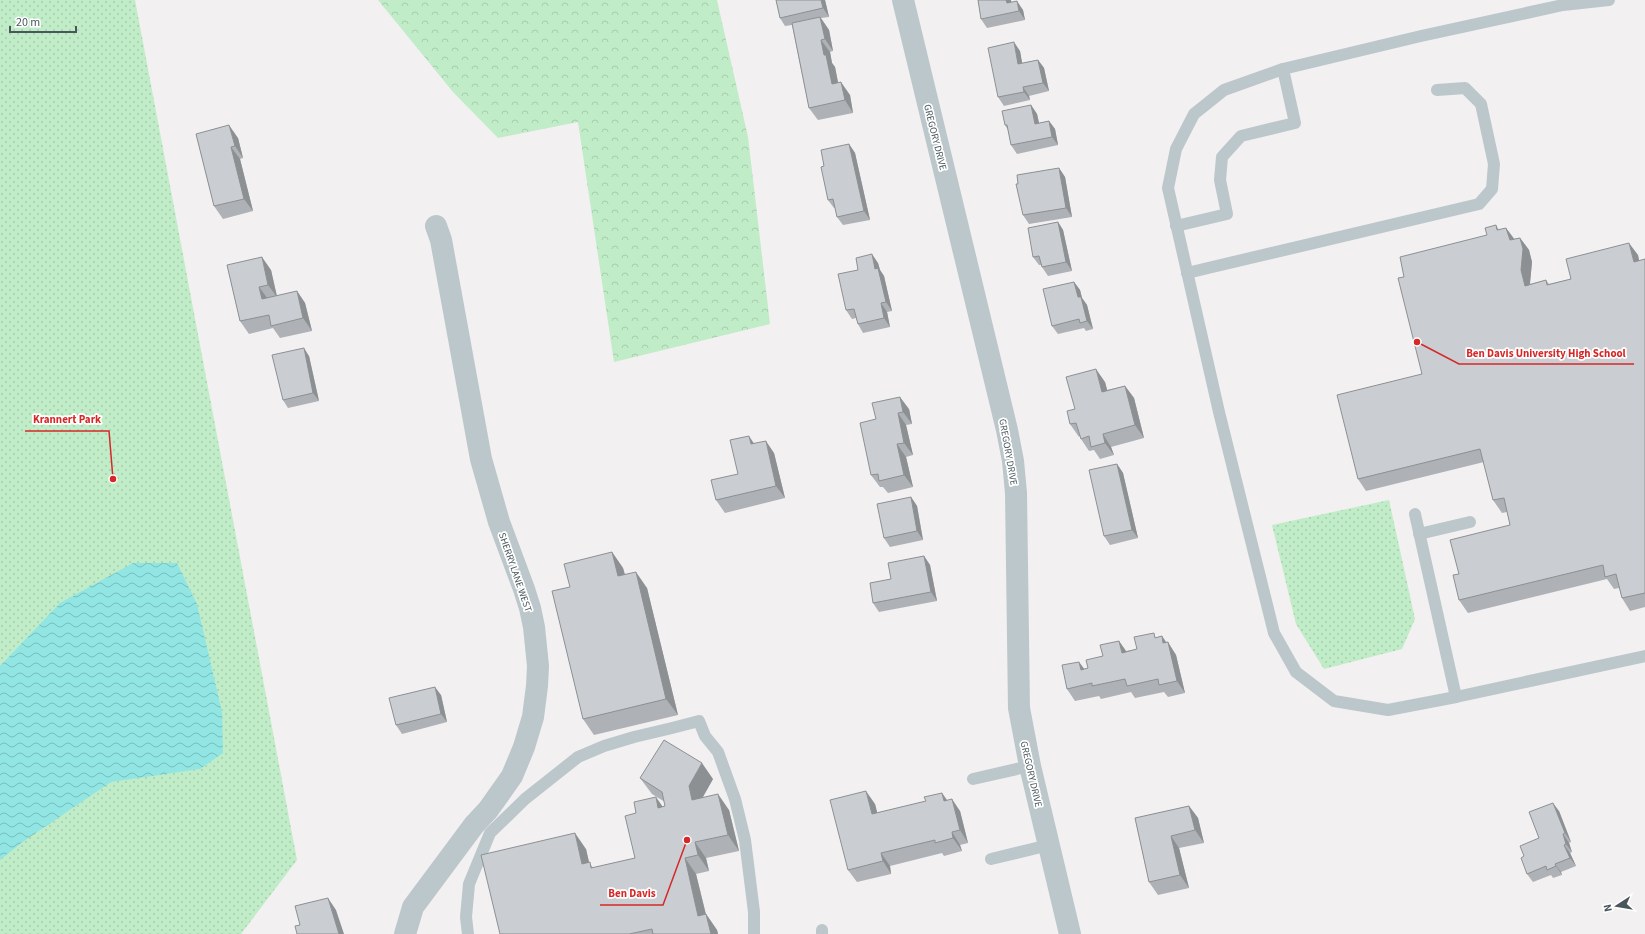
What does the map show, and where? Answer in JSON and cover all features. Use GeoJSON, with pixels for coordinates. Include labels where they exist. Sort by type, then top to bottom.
{"type":"FeatureCollection","features":[{"type":"Feature","properties":{"kind":"street","name":"GREGORY DRIVE"},"geometry":{"type":"LineString","coordinates":[[903,0],[1005,422],[1013,461],[1016,493],[1019,708],[1030,766],[1070,934]]}},
{"type":"Feature","properties":{"kind":"street","name":"SHERRY LANE WEST"},"geometry":{"type":"LineString","coordinates":[[405,934],[413,907],[474,825],[488,810],[512,776],[524,747],[533,717],[538,666],[534,627],[530,608],[499,522],[481,459],[441,240],[436,226]]}},
{"type":"Feature","properties":{"kind":"lane"},"geometry":{"type":"LineString","coordinates":[[1609,0],[1556,7],[1421,36],[1284,69],[1224,90],[1194,114],[1176,149],[1168,188],[1219,412],[1274,632],[1296,672],[1334,701],[1388,710],[1456,697],[1645,656]]}},
{"type":"Feature","properties":{"kind":"lane"},"geometry":{"type":"LineString","coordinates":[[1176,226],[1227,214],[1220,180],[1222,157],[1240,136],[1295,123],[1284,69]]}},
{"type":"Feature","properties":{"kind":"lane"},"geometry":{"type":"LineString","coordinates":[[1187,273],[1479,204],[1492,189],[1494,164],[1481,104],[1465,88],[1437,90]]}},
{"type":"Feature","properties":{"kind":"lane"},"geometry":{"type":"LineString","coordinates":[[1415,514],[1456,697]]}},
{"type":"Feature","properties":{"kind":"lane"},"geometry":{"type":"LineString","coordinates":[[1419,534],[1470,522]]}},
{"type":"Feature","properties":{"kind":"lane"},"geometry":{"type":"LineString","coordinates":[[468,934],[466,917],[469,884],[490,833],[525,799],[578,757],[604,746],[634,737],[699,721],[705,736],[718,752],[735,799],[742,826],[747,853],[754,912],[754,934]]}},
{"type":"Feature","properties":{"kind":"lane"},"geometry":{"type":"LineString","coordinates":[[974,780],[1030,766]]}},
{"type":"Feature","properties":{"kind":"lane"},"geometry":{"type":"LineString","coordinates":[[991,859],[1049,845]]}},
{"type":"Feature","properties":{"kind":"green space"},"geometry":{"type":"Polygon","coordinates":[[[0,0],[135,0],[297,860],[241,934],[0,934],[0,0]]]}},
{"type":"Feature","properties":{"kind":"green space"},"geometry":{"type":"Polygon","coordinates":[[[378,0],[717,0],[748,137],[770,324],[614,362],[578,122],[498,138],[453,92],[378,0]]]}},
{"type":"Feature","properties":{"kind":"green space"},"geometry":{"type":"Polygon","coordinates":[[[1389,500],[1415,619],[1402,649],[1324,669],[1296,624],[1272,525],[1389,500]]]}},
{"type":"Feature","properties":{"kind":"water"},"geometry":{"type":"Polygon","coordinates":[[[133,563],[177,563],[197,604],[222,712],[223,753],[200,769],[111,782],[24,841],[0,860],[0,666],[60,603],[133,563]]]}},
{"type":"Feature","properties":{"kind":"building"},"geometry":{"type":"Polygon","coordinates":[[[776,0],[821,0],[823,8],[780,18],[776,0]]]}},
{"type":"Feature","properties":{"kind":"building"},"geometry":{"type":"Polygon","coordinates":[[[978,0],[1006,0],[1007,3],[1017,1],[1019,11],[981,19],[978,0]]]}},
{"type":"Feature","properties":{"kind":"building"},"geometry":{"type":"Polygon","coordinates":[[[820,17],[825,39],[821,40],[824,55],[826,55],[832,84],[841,82],[845,100],[809,108],[792,23],[820,17]]]}},
{"type":"Feature","properties":{"kind":"building"},"geometry":{"type":"Polygon","coordinates":[[[1014,42],[1018,64],[1038,60],[1043,83],[1023,87],[1024,92],[998,97],[988,48],[1014,42]]]}},
{"type":"Feature","properties":{"kind":"building"},"geometry":{"type":"Polygon","coordinates":[[[1031,105],[1035,124],[1049,121],[1052,137],[1011,145],[1007,125],[1005,125],[1002,111],[1031,105]]]}},
{"type":"Feature","properties":{"kind":"building"},"geometry":{"type":"Polygon","coordinates":[[[229,125],[235,146],[231,147],[244,199],[214,206],[196,134],[229,125]]]}},
{"type":"Feature","properties":{"kind":"building"},"geometry":{"type":"Polygon","coordinates":[[[849,144],[864,211],[837,217],[833,199],[828,200],[821,167],[824,166],[821,150],[849,144]]]}},
{"type":"Feature","properties":{"kind":"building"},"geometry":{"type":"Polygon","coordinates":[[[1059,168],[1066,208],[1023,215],[1016,184],[1018,184],[1017,175],[1059,168]]]}},
{"type":"Feature","properties":{"kind":"building"},"geometry":{"type":"Polygon","coordinates":[[[1058,222],[1066,262],[1042,267],[1039,256],[1033,257],[1028,228],[1058,222]]]}},
{"type":"Feature","properties":{"kind":"building"},"geometry":{"type":"Polygon","coordinates":[[[1496,225],[1497,230],[1506,228],[1510,240],[1520,238],[1523,249],[1521,270],[1525,286],[1546,280],[1547,285],[1571,279],[1566,259],[1629,243],[1634,262],[1645,259],[1645,593],[1622,598],[1616,574],[1605,577],[1603,565],[1459,600],[1453,575],[1459,574],[1450,540],[1510,525],[1504,498],[1493,500],[1480,449],[1358,479],[1337,395],[1422,374],[1398,278],[1404,277],[1400,257],[1487,235],[1485,228],[1496,225]]]}},
{"type":"Feature","properties":{"kind":"building"},"geometry":{"type":"Polygon","coordinates":[[[872,254],[875,269],[878,268],[886,302],[881,303],[884,318],[858,324],[854,309],[846,310],[838,274],[858,270],[856,258],[872,254]]]}},
{"type":"Feature","properties":{"kind":"building"},"geometry":{"type":"Polygon","coordinates":[[[262,257],[268,285],[259,287],[262,299],[297,291],[303,318],[271,326],[269,315],[240,321],[227,265],[262,257]]]}},
{"type":"Feature","properties":{"kind":"building"},"geometry":{"type":"Polygon","coordinates":[[[1074,282],[1078,297],[1081,297],[1087,321],[1080,323],[1079,319],[1052,326],[1043,289],[1074,282]]]}},
{"type":"Feature","properties":{"kind":"building"},"geometry":{"type":"Polygon","coordinates":[[[304,348],[313,393],[283,400],[272,355],[304,348]]]}},
{"type":"Feature","properties":{"kind":"building"},"geometry":{"type":"Polygon","coordinates":[[[1096,369],[1102,392],[1125,386],[1135,425],[1103,434],[1105,443],[1091,447],[1089,436],[1081,439],[1076,423],[1070,424],[1067,411],[1075,409],[1066,377],[1096,369]]]}},
{"type":"Feature","properties":{"kind":"building"},"geometry":{"type":"Polygon","coordinates":[[[900,397],[903,412],[898,413],[904,443],[897,444],[904,475],[879,481],[878,474],[871,475],[860,423],[876,419],[872,403],[900,397]]]}},
{"type":"Feature","properties":{"kind":"building"},"geometry":{"type":"Polygon","coordinates":[[[749,436],[751,444],[766,441],[776,486],[716,500],[711,480],[738,474],[730,440],[749,436]]]}},
{"type":"Feature","properties":{"kind":"building"},"geometry":{"type":"Polygon","coordinates":[[[1117,464],[1132,530],[1104,536],[1089,470],[1117,464]]]}},
{"type":"Feature","properties":{"kind":"building"},"geometry":{"type":"Polygon","coordinates":[[[911,497],[917,531],[884,538],[877,504],[911,497]]]}},
{"type":"Feature","properties":{"kind":"building"},"geometry":{"type":"Polygon","coordinates":[[[612,552],[618,576],[636,572],[666,699],[583,719],[552,591],[570,587],[564,564],[612,552]]]}},
{"type":"Feature","properties":{"kind":"building"},"geometry":{"type":"Polygon","coordinates":[[[924,556],[931,592],[873,603],[870,583],[891,579],[888,563],[924,556]]]}},
{"type":"Feature","properties":{"kind":"building"},"geometry":{"type":"Polygon","coordinates":[[[1154,633],[1155,638],[1162,636],[1163,643],[1168,642],[1177,681],[1159,685],[1158,679],[1127,686],[1125,679],[1092,686],[1092,683],[1067,689],[1062,665],[1079,662],[1081,670],[1088,668],[1086,660],[1103,656],[1100,645],[1119,641],[1122,653],[1137,649],[1134,637],[1154,633]]]}},
{"type":"Feature","properties":{"kind":"building"},"geometry":{"type":"Polygon","coordinates":[[[435,687],[441,714],[396,725],[389,698],[435,687]]]}},
{"type":"Feature","properties":{"kind":"building"},"geometry":{"type":"Polygon","coordinates":[[[664,740],[702,763],[689,786],[692,800],[718,794],[728,835],[695,842],[698,855],[685,858],[698,916],[706,914],[711,934],[653,934],[652,929],[629,934],[500,934],[481,855],[575,833],[582,864],[590,862],[591,868],[635,858],[625,816],[636,813],[634,802],[656,797],[658,808],[665,806],[662,792],[640,778],[664,740]]]}},
{"type":"Feature","properties":{"kind":"building"},"geometry":{"type":"Polygon","coordinates":[[[866,791],[872,814],[926,801],[924,797],[942,793],[944,801],[952,799],[960,830],[952,832],[953,838],[935,843],[935,840],[881,853],[883,861],[848,870],[830,800],[866,791]]]}},
{"type":"Feature","properties":{"kind":"building"},"geometry":{"type":"Polygon","coordinates":[[[1553,803],[1565,833],[1563,834],[1566,844],[1564,845],[1570,858],[1555,864],[1556,866],[1547,870],[1546,866],[1527,874],[1521,858],[1524,856],[1520,846],[1539,838],[1529,812],[1553,803]]]}},
{"type":"Feature","properties":{"kind":"building"},"geometry":{"type":"Polygon","coordinates":[[[1189,806],[1195,830],[1171,836],[1180,875],[1149,882],[1135,818],[1189,806]]]}},
{"type":"Feature","properties":{"kind":"building"},"geometry":{"type":"Polygon","coordinates":[[[328,898],[339,934],[297,934],[295,926],[300,925],[295,906],[328,898]]]}},
{"type":"Feature","properties":{"kind":"place","name":"Ben Davis University High School"},"geometry":{"type":"Point","coordinates":[1417,342]}},
{"type":"Feature","properties":{"kind":"place","name":"Krannert Park"},"geometry":{"type":"Point","coordinates":[113,479]}},
{"type":"Feature","properties":{"kind":"place","name":"Ben Davis"},"geometry":{"type":"Point","coordinates":[687,840]}}]}
